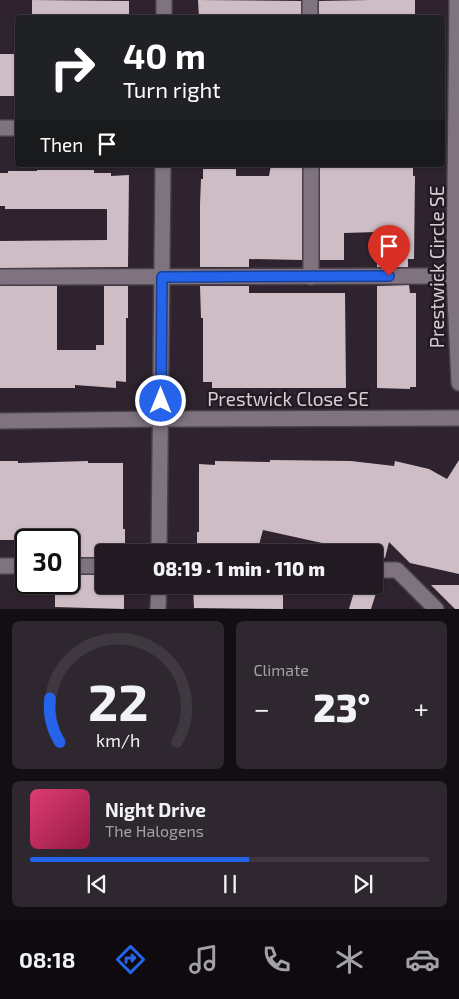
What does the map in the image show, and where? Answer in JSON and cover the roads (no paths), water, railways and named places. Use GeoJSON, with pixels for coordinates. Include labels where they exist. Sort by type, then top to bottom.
{"type":"FeatureCollection","features":[{"type":"Feature","properties":{"kind":"street"},"geometry":{"type":"LineString","coordinates":[[164,0],[164,15]]}},
{"type":"Feature","properties":{"kind":"street"},"geometry":{"type":"LineString","coordinates":[[310,0],[310,15]]}},
{"type":"Feature","properties":{"kind":"street","name":"Prestwick Circle SE"},"geometry":{"type":"LineString","coordinates":[[457,0],[454,276],[459,383]]}},
{"type":"Feature","properties":{"kind":"street"},"geometry":{"type":"LineString","coordinates":[[0,128],[15,128]]}},
{"type":"Feature","properties":{"kind":"street"},"geometry":{"type":"LineString","coordinates":[[159,544],[163,167]]}},
{"type":"Feature","properties":{"kind":"street"},"geometry":{"type":"LineString","coordinates":[[311,167],[311,277]]}},
{"type":"Feature","properties":{"kind":"street"},"geometry":{"type":"LineString","coordinates":[[0,277],[454,276]]}},
{"type":"Feature","properties":{"kind":"street","name":"Prestwick Close SE"},"geometry":{"type":"LineString","coordinates":[[0,421],[459,418]]}},
{"type":"Feature","properties":{"kind":"street"},"geometry":{"type":"LineString","coordinates":[[0,566],[15,566]]}},
{"type":"Feature","properties":{"kind":"street"},"geometry":{"type":"LineString","coordinates":[[80,566],[95,566]]}},
{"type":"Feature","properties":{"kind":"street"},"geometry":{"type":"LineString","coordinates":[[383,570],[397,570],[436,609]]}},
{"type":"Feature","properties":{"kind":"street"},"geometry":{"type":"LineString","coordinates":[[158,609],[159,594]]}}]}
